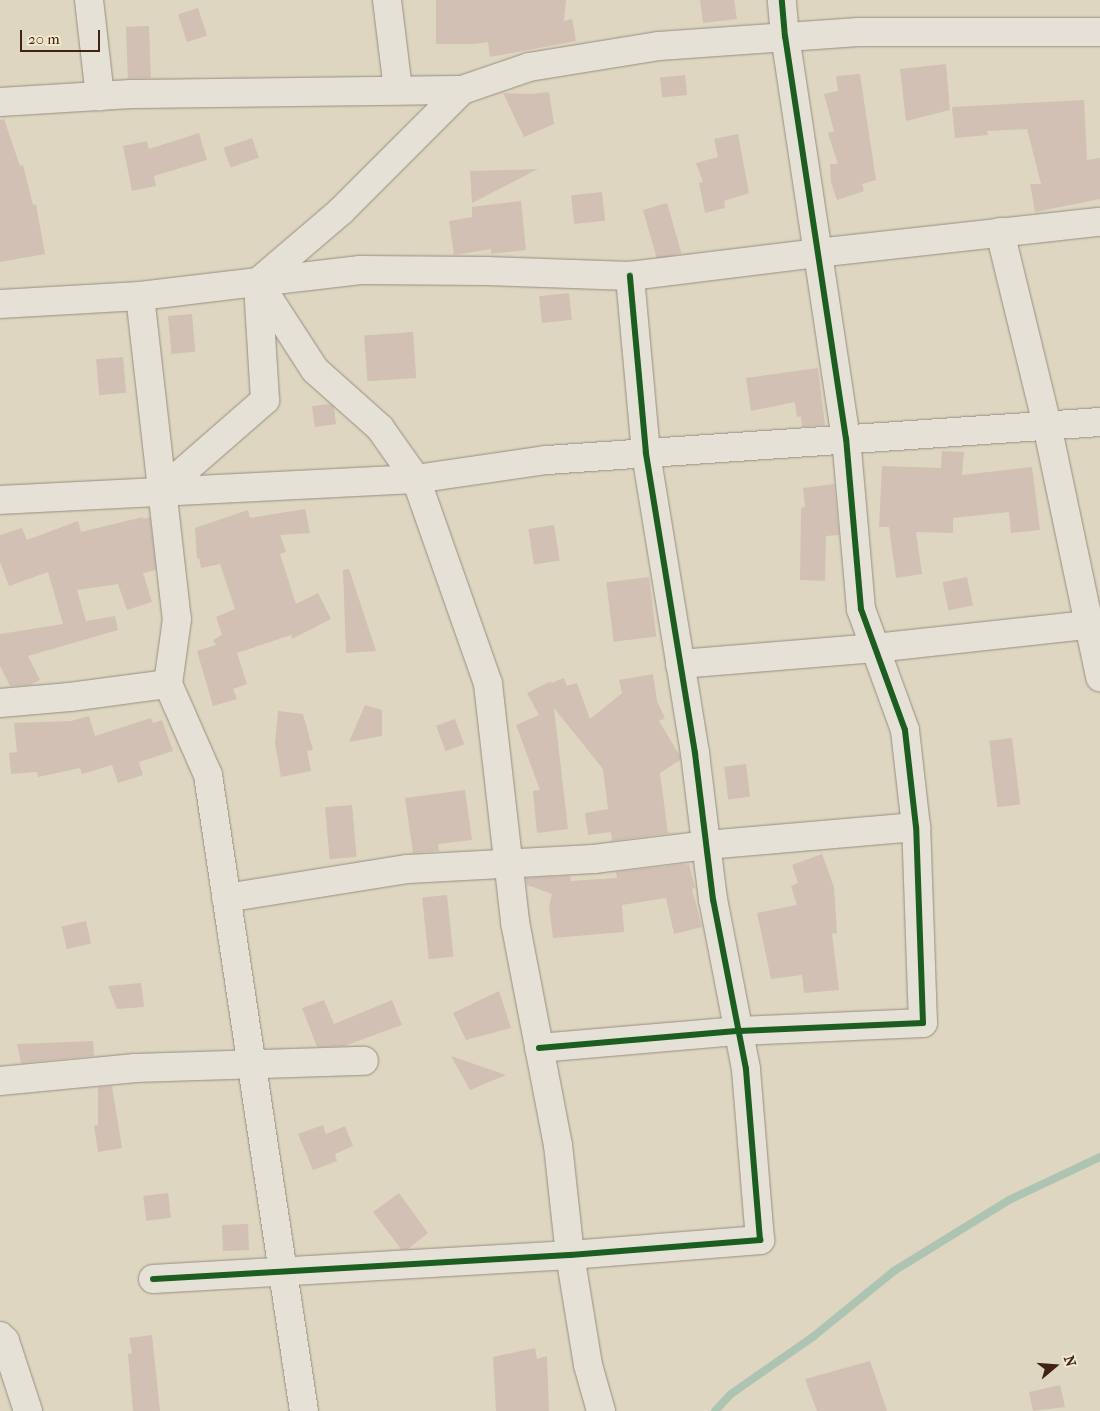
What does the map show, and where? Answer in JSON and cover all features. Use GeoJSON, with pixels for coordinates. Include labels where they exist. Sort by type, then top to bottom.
{"type":"FeatureCollection","features":[{"type":"Feature","properties":{"kind":"street"},"geometry":{"type":"LineString","coordinates":[[89,0],[100,96]]}},
{"type":"Feature","properties":{"kind":"street"},"geometry":{"type":"LineString","coordinates":[[386,0],[398,90]]}},
{"type":"Feature","properties":{"kind":"street"},"geometry":{"type":"LineString","coordinates":[[539,1048],[739,1031],[923,1023],[916,827],[905,730],[861,609],[846,439],[785,37],[782,0]]}},
{"type":"Feature","properties":{"kind":"street"},"geometry":{"type":"LineString","coordinates":[[0,102],[100,96],[462,90],[529,67],[659,46],[859,32],[1100,32]]}},
{"type":"Feature","properties":{"kind":"street"},"geometry":{"type":"LineString","coordinates":[[258,282],[340,211],[462,90]]}},
{"type":"Feature","properties":{"kind":"street"},"geometry":{"type":"LineString","coordinates":[[0,304],[140,296],[360,270],[487,271],[630,276],[817,253],[1100,222]]}},
{"type":"Feature","properties":{"kind":"street"},"geometry":{"type":"LineString","coordinates":[[1000,232],[1047,424],[1100,677]]}},
{"type":"Feature","properties":{"kind":"street"},"geometry":{"type":"LineString","coordinates":[[153,1279],[570,1255],[760,1240],[746,1069],[713,900],[695,753],[646,453],[630,276]]}},
{"type":"Feature","properties":{"kind":"street"},"geometry":{"type":"LineString","coordinates":[[258,282],[315,370],[380,428],[416,479],[488,684],[515,922],[558,1145],[570,1255],[588,1365],[601,1411]]}},
{"type":"Feature","properties":{"kind":"street"},"geometry":{"type":"LineString","coordinates":[[162,490],[265,400],[258,282]]}},
{"type":"Feature","properties":{"kind":"street"},"geometry":{"type":"LineString","coordinates":[[140,296],[177,619],[168,684],[208,775],[304,1411]]}},
{"type":"Feature","properties":{"kind":"street"},"geometry":{"type":"LineString","coordinates":[[0,500],[162,490],[416,479],[547,460],[1047,424],[1100,422]]}},
{"type":"Feature","properties":{"kind":"street"},"geometry":{"type":"LineString","coordinates":[[680,664],[875,648],[1088,625]]}},
{"type":"Feature","properties":{"kind":"street"},"geometry":{"type":"LineString","coordinates":[[0,703],[70,697],[168,684]]}},
{"type":"Feature","properties":{"kind":"street"},"geometry":{"type":"LineString","coordinates":[[226,898],[408,869],[594,859],[706,845],[916,827]]}},
{"type":"Feature","properties":{"kind":"street"},"geometry":{"type":"LineString","coordinates":[[0,1080],[135,1068],[364,1060]]}},
{"type":"Feature","properties":{"kind":"street"},"geometry":{"type":"LineString","coordinates":[[0,1336],[5,1341],[28,1411]]}},
{"type":"Feature","properties":{"kind":"building"},"geometry":{"type":"Polygon","coordinates":[[[436,0],[566,0],[564,21],[572,19],[576,41],[490,57],[488,42],[436,44],[436,0]]]}},
{"type":"Feature","properties":{"kind":"building"},"geometry":{"type":"Polygon","coordinates":[[[700,0],[734,0],[737,19],[703,23],[700,0]]]}},
{"type":"Feature","properties":{"kind":"building"},"geometry":{"type":"Polygon","coordinates":[[[198,8],[207,36],[187,42],[178,14],[198,8]]]}},
{"type":"Feature","properties":{"kind":"building"},"geometry":{"type":"Polygon","coordinates":[[[149,26],[151,78],[128,79],[126,27],[149,26]]]}},
{"type":"Feature","properties":{"kind":"building"},"geometry":{"type":"Polygon","coordinates":[[[946,64],[950,110],[906,121],[900,69],[946,64]]]}},
{"type":"Feature","properties":{"kind":"building"},"geometry":{"type":"Polygon","coordinates":[[[860,74],[876,180],[862,184],[864,191],[837,200],[831,182],[830,164],[838,164],[828,133],[834,131],[824,94],[838,91],[836,76],[860,74]]]}},
{"type":"Feature","properties":{"kind":"building"},"geometry":{"type":"Polygon","coordinates":[[[685,75],[687,95],[662,98],[660,78],[685,75]]]}},
{"type":"Feature","properties":{"kind":"building"},"geometry":{"type":"Polygon","coordinates":[[[549,92],[554,124],[524,137],[503,93],[531,94],[549,92]]]}},
{"type":"Feature","properties":{"kind":"building"},"geometry":{"type":"Polygon","coordinates":[[[1084,100],[1087,160],[1100,158],[1100,199],[1035,212],[1030,184],[1041,184],[1027,129],[987,131],[988,135],[955,138],[952,107],[1084,100]]]}},
{"type":"Feature","properties":{"kind":"building"},"geometry":{"type":"Polygon","coordinates":[[[4,119],[20,166],[23,165],[33,205],[36,204],[45,254],[0,262],[0,120],[4,119]]]}},
{"type":"Feature","properties":{"kind":"building"},"geometry":{"type":"Polygon","coordinates":[[[199,133],[207,160],[154,176],[156,186],[132,191],[123,146],[147,141],[149,149],[199,133]]]}},
{"type":"Feature","properties":{"kind":"building"},"geometry":{"type":"Polygon","coordinates":[[[738,134],[749,193],[724,201],[725,208],[705,213],[699,183],[703,182],[696,163],[718,157],[714,139],[738,134]]]}},
{"type":"Feature","properties":{"kind":"building"},"geometry":{"type":"Polygon","coordinates":[[[252,138],[259,158],[230,168],[224,148],[252,138]]]}},
{"type":"Feature","properties":{"kind":"building"},"geometry":{"type":"Polygon","coordinates":[[[538,169],[472,203],[470,171],[538,169]]]}},
{"type":"Feature","properties":{"kind":"building"},"geometry":{"type":"Polygon","coordinates":[[[602,192],[605,221],[574,224],[571,195],[602,192]]]}},
{"type":"Feature","properties":{"kind":"building"},"geometry":{"type":"Polygon","coordinates":[[[521,201],[526,250],[491,254],[491,249],[454,255],[449,221],[472,217],[472,207],[521,201]]]}},
{"type":"Feature","properties":{"kind":"building"},"geometry":{"type":"Polygon","coordinates":[[[667,203],[681,253],[657,260],[643,210],[667,203]]]}},
{"type":"Feature","properties":{"kind":"building"},"geometry":{"type":"Polygon","coordinates":[[[569,293],[572,320],[542,323],[539,296],[569,293]]]}},
{"type":"Feature","properties":{"kind":"building"},"geometry":{"type":"Polygon","coordinates":[[[192,314],[195,352],[171,354],[168,316],[192,314]]]}},
{"type":"Feature","properties":{"kind":"building"},"geometry":{"type":"Polygon","coordinates":[[[413,332],[416,378],[367,381],[364,335],[413,332]]]}},
{"type":"Feature","properties":{"kind":"building"},"geometry":{"type":"Polygon","coordinates":[[[123,357],[126,393],[99,395],[96,359],[123,357]]]}},
{"type":"Feature","properties":{"kind":"building"},"geometry":{"type":"Polygon","coordinates":[[[818,368],[825,425],[802,427],[801,416],[797,417],[795,402],[751,411],[746,378],[818,368]]]}},
{"type":"Feature","properties":{"kind":"building"},"geometry":{"type":"Polygon","coordinates":[[[329,404],[334,407],[336,424],[315,427],[312,406],[329,404]]]}},
{"type":"Feature","properties":{"kind":"building"},"geometry":{"type":"Polygon","coordinates":[[[942,451],[964,452],[962,475],[1032,467],[1040,530],[1011,533],[1009,512],[953,518],[953,533],[916,532],[922,574],[896,578],[889,527],[879,527],[882,466],[941,468],[942,451]]]}},
{"type":"Feature","properties":{"kind":"building"},"geometry":{"type":"Polygon","coordinates":[[[834,484],[839,535],[826,536],[825,581],[800,580],[801,508],[805,507],[803,488],[834,484]]]}},
{"type":"Feature","properties":{"kind":"building"},"geometry":{"type":"Polygon","coordinates":[[[305,509],[310,533],[280,535],[286,552],[280,554],[296,604],[318,593],[331,619],[292,639],[291,635],[237,653],[247,684],[233,689],[237,699],[213,706],[197,651],[216,645],[213,640],[222,635],[216,617],[235,609],[220,564],[201,568],[199,558],[197,559],[195,528],[248,510],[250,518],[305,509]]]}},
{"type":"Feature","properties":{"kind":"building"},"geometry":{"type":"Polygon","coordinates":[[[143,517],[143,519],[150,517],[156,570],[143,573],[152,602],[127,610],[118,584],[77,590],[86,621],[115,616],[118,630],[28,656],[40,680],[30,685],[10,686],[0,666],[0,634],[63,624],[48,572],[9,586],[0,562],[0,535],[22,528],[27,540],[78,521],[81,532],[143,517]]]}},
{"type":"Feature","properties":{"kind":"building"},"geometry":{"type":"Polygon","coordinates":[[[554,525],[560,561],[534,565],[528,529],[554,525]]]}},
{"type":"Feature","properties":{"kind":"building"},"geometry":{"type":"Polygon","coordinates":[[[349,569],[376,651],[346,653],[343,570],[349,569]]]}},
{"type":"Feature","properties":{"kind":"building"},"geometry":{"type":"Polygon","coordinates":[[[649,577],[656,637],[614,642],[606,582],[649,577]]]}},
{"type":"Feature","properties":{"kind":"building"},"geometry":{"type":"Polygon","coordinates":[[[967,577],[973,605],[949,611],[943,582],[967,577]]]}},
{"type":"Feature","properties":{"kind":"building"},"geometry":{"type":"Polygon","coordinates":[[[653,674],[657,701],[665,718],[659,721],[680,756],[680,760],[660,773],[668,833],[680,832],[612,841],[611,832],[588,835],[585,813],[608,809],[603,769],[554,708],[568,829],[537,833],[533,791],[540,790],[516,725],[539,715],[527,693],[551,681],[551,683],[564,678],[567,686],[577,683],[590,719],[622,693],[619,680],[653,674]]]}},
{"type":"Feature","properties":{"kind":"building"},"geometry":{"type":"Polygon","coordinates":[[[365,705],[382,710],[382,736],[349,742],[365,705]]]}},
{"type":"Feature","properties":{"kind":"building"},"geometry":{"type":"Polygon","coordinates":[[[278,711],[303,714],[313,750],[307,751],[311,771],[281,777],[275,744],[278,711]]]}},
{"type":"Feature","properties":{"kind":"building"},"geometry":{"type":"Polygon","coordinates":[[[89,716],[95,736],[151,718],[153,723],[162,720],[173,751],[139,762],[143,775],[118,783],[112,765],[82,774],[80,768],[38,777],[37,772],[11,774],[9,753],[17,752],[14,723],[71,721],[89,716]]]}},
{"type":"Feature","properties":{"kind":"building"},"geometry":{"type":"Polygon","coordinates":[[[455,719],[464,744],[445,751],[436,726],[455,719]]]}},
{"type":"Feature","properties":{"kind":"building"},"geometry":{"type":"Polygon","coordinates":[[[1012,738],[1020,805],[997,807],[989,741],[1012,738]]]}},
{"type":"Feature","properties":{"kind":"building"},"geometry":{"type":"Polygon","coordinates":[[[746,764],[750,797],[728,799],[724,767],[746,764]]]}},
{"type":"Feature","properties":{"kind":"building"},"geometry":{"type":"Polygon","coordinates":[[[465,790],[472,840],[438,844],[439,851],[413,853],[405,798],[465,790]]]}},
{"type":"Feature","properties":{"kind":"building"},"geometry":{"type":"Polygon","coordinates":[[[352,805],[357,857],[330,859],[325,807],[352,805]]]}},
{"type":"Feature","properties":{"kind":"building"},"geometry":{"type":"Polygon","coordinates":[[[822,854],[834,887],[837,933],[832,934],[839,990],[804,993],[802,975],[771,979],[757,913],[797,905],[791,886],[798,883],[792,865],[822,854]]]}},
{"type":"Feature","properties":{"kind":"building"},"geometry":{"type":"Polygon","coordinates":[[[689,864],[695,888],[692,889],[702,927],[674,934],[666,898],[622,905],[624,932],[553,938],[549,906],[552,894],[527,885],[526,878],[570,876],[571,881],[617,878],[616,872],[689,864]]]}},
{"type":"Feature","properties":{"kind":"building"},"geometry":{"type":"Polygon","coordinates":[[[447,895],[453,957],[429,959],[422,898],[447,895]]]}},
{"type":"Feature","properties":{"kind":"building"},"geometry":{"type":"Polygon","coordinates":[[[86,921],[91,943],[67,949],[62,927],[86,921]]]}},
{"type":"Feature","properties":{"kind":"building"},"geometry":{"type":"Polygon","coordinates":[[[141,983],[144,1007],[117,1009],[108,986],[141,983]]]}},
{"type":"Feature","properties":{"kind":"building"},"geometry":{"type":"Polygon","coordinates":[[[499,991],[511,1028],[466,1040],[453,1013],[499,991]]]}},
{"type":"Feature","properties":{"kind":"building"},"geometry":{"type":"Polygon","coordinates":[[[324,1000],[334,1024],[392,1000],[402,1025],[344,1046],[317,1047],[302,1008],[324,1000]]]}},
{"type":"Feature","properties":{"kind":"building"},"geometry":{"type":"Polygon","coordinates":[[[93,1041],[94,1056],[21,1063],[17,1044],[93,1041]]]}},
{"type":"Feature","properties":{"kind":"building"},"geometry":{"type":"Polygon","coordinates":[[[451,1056],[506,1075],[470,1090],[451,1056]]]}},
{"type":"Feature","properties":{"kind":"building"},"geometry":{"type":"Polygon","coordinates":[[[112,1086],[122,1148],[98,1152],[94,1126],[98,1125],[98,1087],[112,1086]]]}},
{"type":"Feature","properties":{"kind":"building"},"geometry":{"type":"Polygon","coordinates":[[[323,1125],[326,1134],[345,1126],[353,1146],[335,1154],[337,1161],[313,1170],[298,1134],[323,1125]]]}},
{"type":"Feature","properties":{"kind":"building"},"geometry":{"type":"Polygon","coordinates":[[[168,1193],[171,1218],[146,1221],[143,1196],[168,1193]]]}},
{"type":"Feature","properties":{"kind":"building"},"geometry":{"type":"Polygon","coordinates":[[[399,1193],[428,1233],[408,1249],[401,1249],[373,1212],[399,1193]]]}},
{"type":"Feature","properties":{"kind":"building"},"geometry":{"type":"Polygon","coordinates":[[[248,1224],[249,1250],[223,1251],[222,1225],[248,1224]]]}},
{"type":"Feature","properties":{"kind":"building"},"geometry":{"type":"Polygon","coordinates":[[[152,1335],[160,1411],[133,1411],[128,1354],[132,1353],[129,1338],[152,1335]]]}},
{"type":"Feature","properties":{"kind":"building"},"geometry":{"type":"Polygon","coordinates":[[[535,1348],[537,1359],[547,1356],[549,1411],[496,1411],[493,1357],[535,1348]]]}},
{"type":"Feature","properties":{"kind":"building"},"geometry":{"type":"Polygon","coordinates":[[[870,1361],[887,1411],[817,1411],[805,1379],[870,1361]]]}},
{"type":"Feature","properties":{"kind":"building"},"geometry":{"type":"Polygon","coordinates":[[[1060,1385],[1065,1407],[1033,1411],[1029,1392],[1060,1385]]]}},
{"type":"Feature","properties":{"kind":"waterway"},"geometry":{"type":"LineString","coordinates":[[715,1411],[731,1394],[814,1336],[894,1271],[1009,1200],[1100,1157]]}},
{"type":"Feature","properties":{"kind":"cycle path"},"geometry":{"type":"LineString","coordinates":[[539,1048],[739,1031],[923,1023],[916,827],[905,730],[861,609],[846,439],[785,37],[782,0]]}},
{"type":"Feature","properties":{"kind":"cycle path"},"geometry":{"type":"LineString","coordinates":[[153,1279],[570,1255],[760,1240],[746,1069],[713,900],[695,753],[646,453],[630,276]]}}]}
